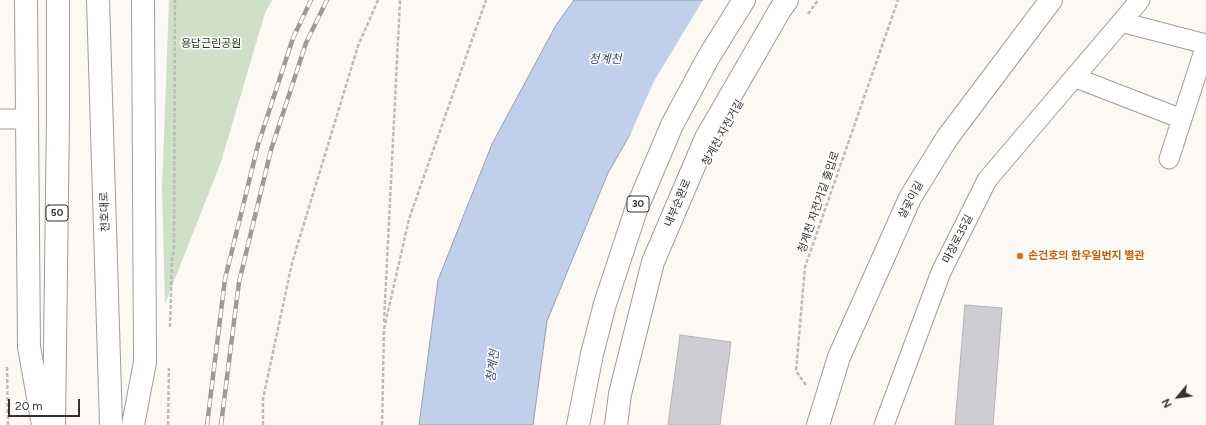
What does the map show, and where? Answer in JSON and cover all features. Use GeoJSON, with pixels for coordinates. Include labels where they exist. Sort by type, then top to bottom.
{"type":"FeatureCollection","features":[{"type":"Feature","properties":{"kind":"main road"},"geometry":{"type":"LineString","coordinates":[[26,0],[29,347],[43,425]]}},
{"type":"Feature","properties":{"kind":"main road","name":"50"},"geometry":{"type":"LineString","coordinates":[[54,425],[58,0]]}},
{"type":"Feature","properties":{"kind":"main road","name":"천호대로"},"geometry":{"type":"LineString","coordinates":[[98,0],[111,425]]}},
{"type":"Feature","properties":{"kind":"main road"},"geometry":{"type":"LineString","coordinates":[[133,425],[145,362],[143,0]]}},
{"type":"Feature","properties":{"kind":"main road","name":"30"},"geometry":{"type":"LineString","coordinates":[[578,425],[581,405],[605,304],[636,210],[672,125],[701,70],[744,0]]}},
{"type":"Feature","properties":{"kind":"main road","name":"내부순환로"},"geometry":{"type":"LineString","coordinates":[[616,425],[620,394],[653,262],[706,138],[787,0]]}},
{"type":"Feature","properties":{"kind":"main road","name":"살곶이길"},"geometry":{"type":"LineString","coordinates":[[821,418],[839,357],[910,198],[947,138],[1051,0]]}},
{"type":"Feature","properties":{"kind":"street","name":"마장로35길"},"geometry":{"type":"LineString","coordinates":[[884,425],[942,272],[988,180],[1076,78],[1140,0]]}},
{"type":"Feature","properties":{"kind":"street"},"geometry":{"type":"LineString","coordinates":[[1121,22],[1206,44],[1169,159]]}},
{"type":"Feature","properties":{"kind":"street"},"geometry":{"type":"LineString","coordinates":[[1076,78],[1182,119]]}},
{"type":"Feature","properties":{"kind":"street"},"geometry":{"type":"LineString","coordinates":[[0,119],[26,119]]}},
{"type":"Feature","properties":{"kind":"path"},"geometry":{"type":"LineString","coordinates":[[170,330],[172,259],[174,250],[175,0]]}},
{"type":"Feature","properties":{"kind":"path"},"geometry":{"type":"LineString","coordinates":[[263,425],[263,398],[292,263],[358,46],[378,0]]}},
{"type":"Feature","properties":{"kind":"path"},"geometry":{"type":"LineString","coordinates":[[382,425],[384,329],[400,0]]}},
{"type":"Feature","properties":{"kind":"path"},"geometry":{"type":"LineString","coordinates":[[384,329],[409,219],[486,0]]}},
{"type":"Feature","properties":{"kind":"path"},"geometry":{"type":"LineString","coordinates":[[805,17],[818,0]]}},
{"type":"Feature","properties":{"kind":"path","name":"청계천 자전거길 출입로"},"geometry":{"type":"LineString","coordinates":[[821,418],[796,371],[804,267],[898,0]]}},
{"type":"Feature","properties":{"kind":"path"},"geometry":{"type":"LineString","coordinates":[[168,425],[169,362]]}},
{"type":"Feature","properties":{"kind":"green space","name":"용답근린공원"},"geometry":{"type":"Polygon","coordinates":[[[169,0],[272,0],[265,13],[221,162],[165,304],[162,189],[169,0]]]}},
{"type":"Feature","properties":{"kind":"water","name":"청계천"},"geometry":{"type":"Polygon","coordinates":[[[574,0],[711,0],[694,23],[608,173],[547,321],[533,425],[419,425],[438,280],[492,144],[556,25],[574,0]]]}},
{"type":"Feature","properties":{"kind":"pier"},"geometry":{"type":"Polygon","coordinates":[[[703,0],[713,0],[696,24],[621,155],[654,81],[703,0]]]}},
{"type":"Feature","properties":{"kind":"building"},"geometry":{"type":"Polygon","coordinates":[[[965,305],[1002,308],[993,425],[955,425],[965,305]]]}},
{"type":"Feature","properties":{"kind":"building"},"geometry":{"type":"Polygon","coordinates":[[[680,335],[731,342],[720,425],[668,425],[680,335]]]}},
{"type":"Feature","properties":{"kind":"railway"},"geometry":{"type":"LineString","coordinates":[[207,425],[225,279],[258,145],[293,38],[311,0]]}},
{"type":"Feature","properties":{"kind":"railway"},"geometry":{"type":"LineString","coordinates":[[221,425],[239,282],[271,150],[306,43],[327,0]]}},
{"type":"Feature","properties":{"kind":"place","name":"손건호의 한우일번지 별관"},"geometry":{"type":"Point","coordinates":[1020,256]}}]}
